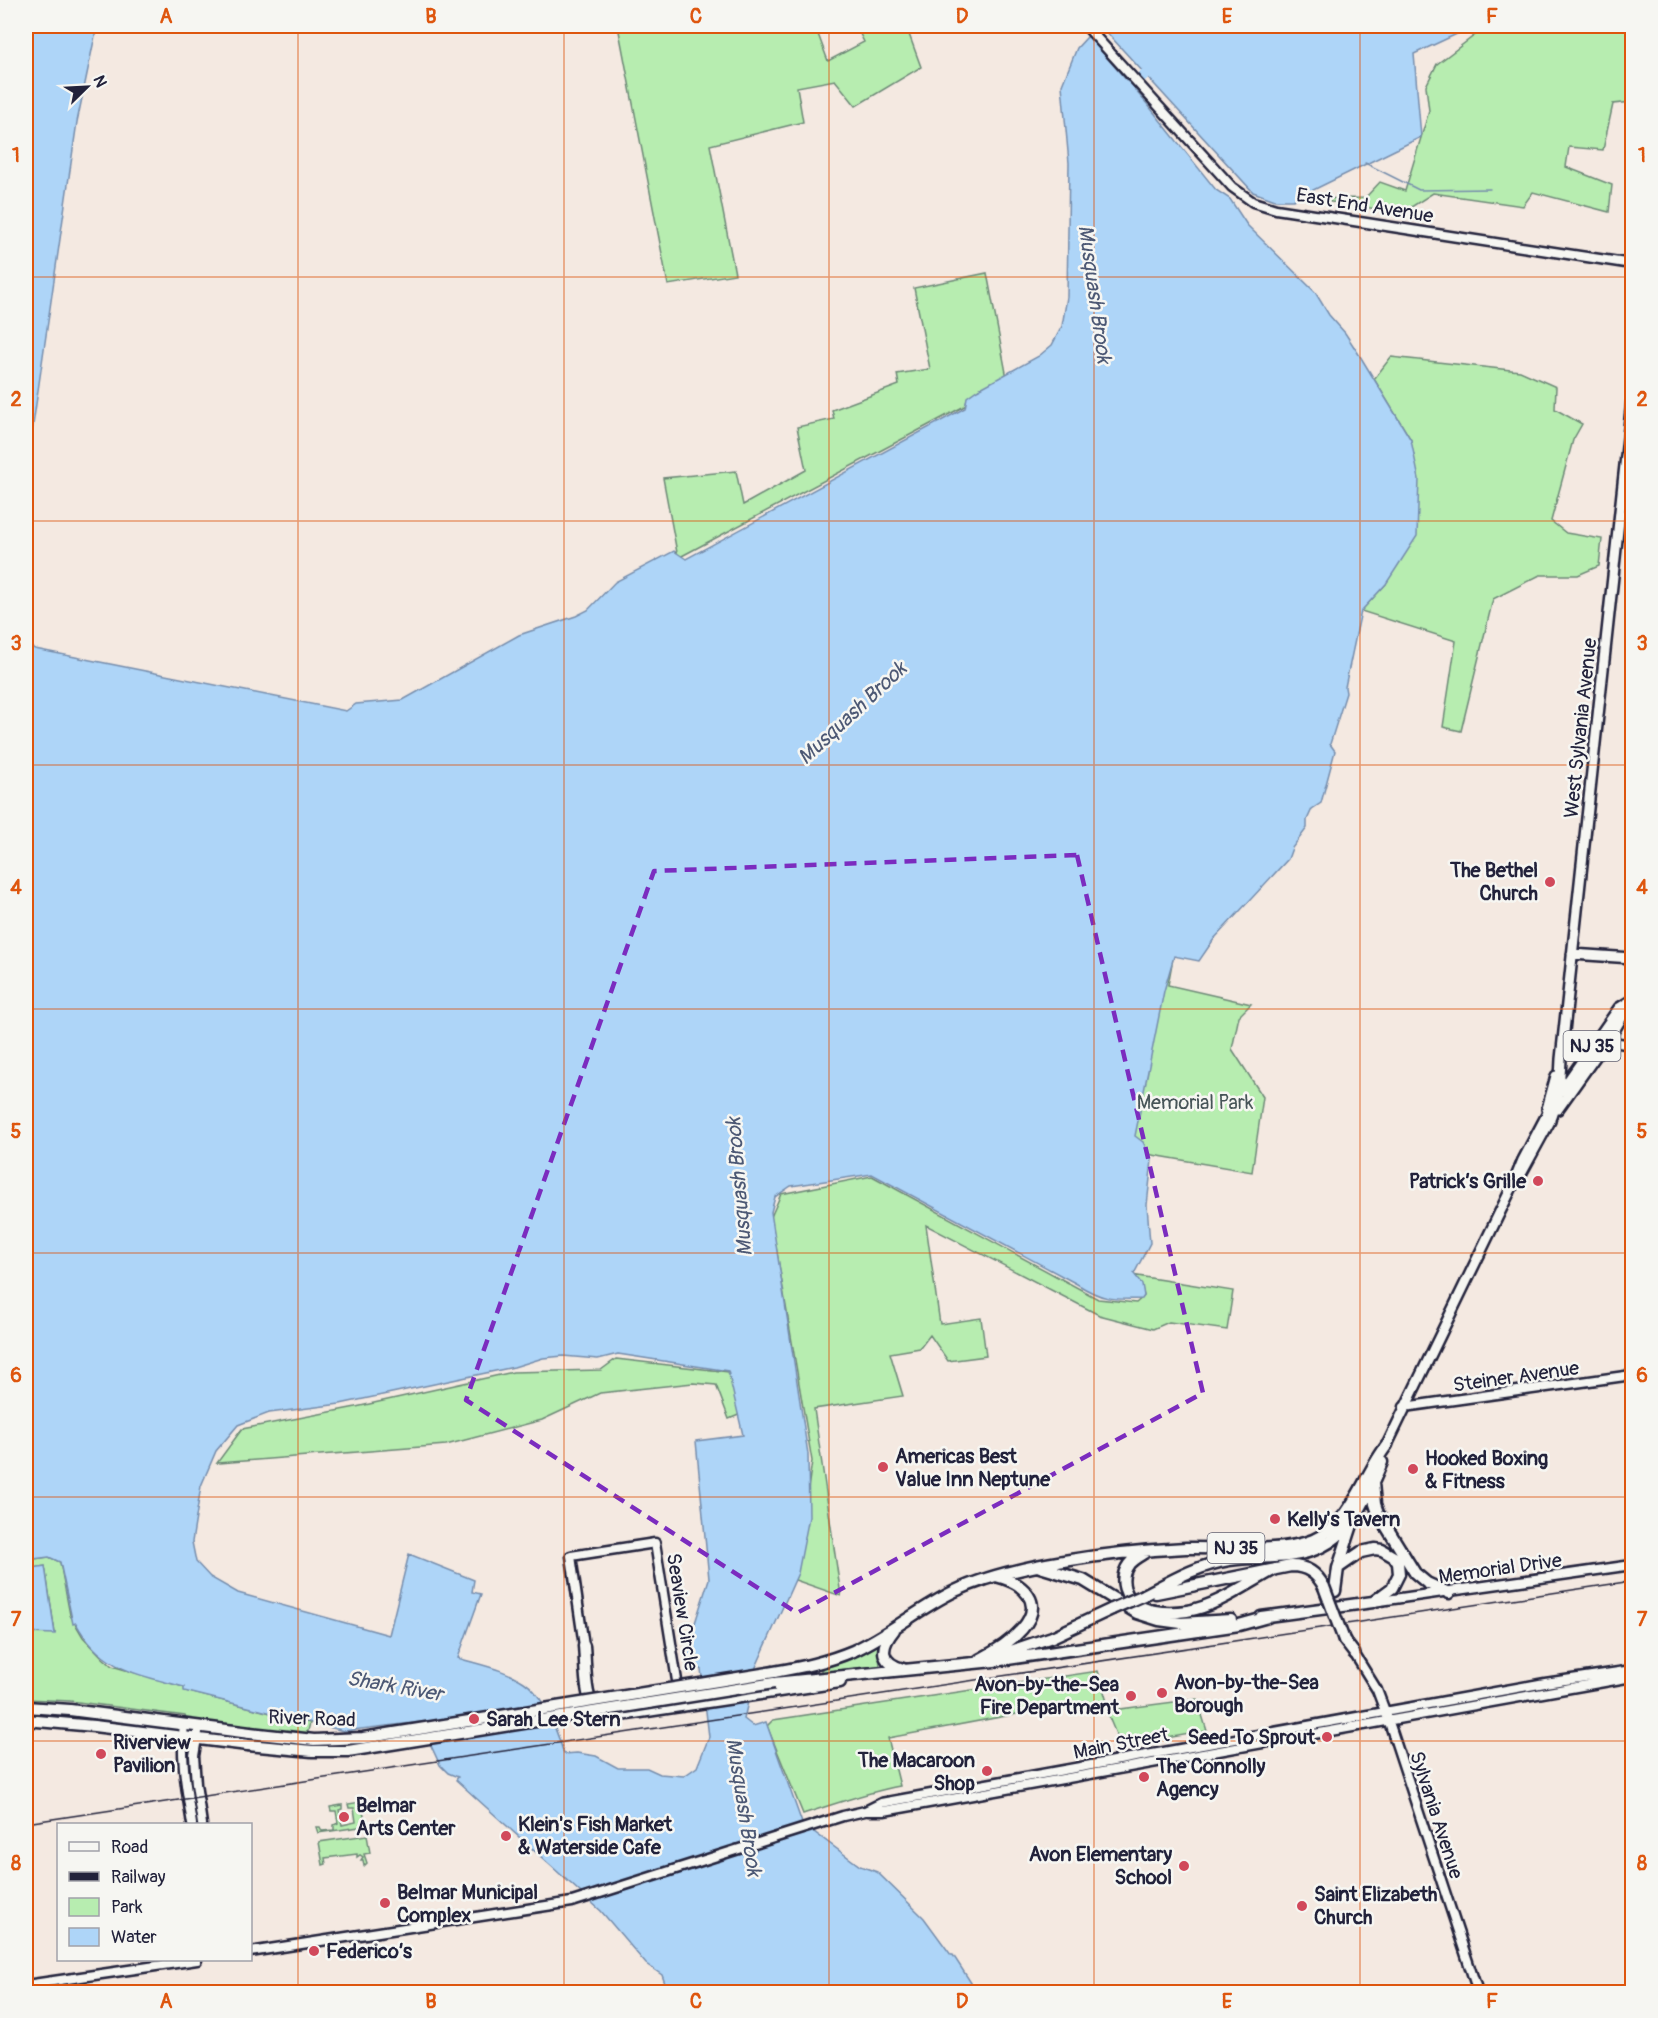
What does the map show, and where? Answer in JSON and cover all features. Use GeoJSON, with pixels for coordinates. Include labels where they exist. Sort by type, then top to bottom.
{"type":"FeatureCollection","features":[{"type":"Feature","properties":{"kind":"highway","name":"NJ 35"},"geometry":{"type":"LineString","coordinates":[[774,1683],[976,1662],[1034,1644],[1197,1569],[1252,1557],[1288,1556],[1308,1552],[1329,1543],[1353,1522],[1373,1482],[1387,1445]]}},
{"type":"Feature","properties":{"kind":"highway","name":"NJ 35"},"geometry":{"type":"LineString","coordinates":[[774,1683],[854,1650],[955,1591],[996,1575],[1101,1555],[1147,1551],[1286,1547],[1315,1539],[1331,1530],[1345,1516],[1371,1467],[1387,1445]]}},
{"type":"Feature","properties":{"kind":"highway"},"geometry":{"type":"LineString","coordinates":[[1373,1482],[1378,1513],[1410,1566],[1427,1583],[1449,1593]]}},
{"type":"Feature","properties":{"kind":"highway"},"geometry":{"type":"LineString","coordinates":[[1347,1640],[1336,1604],[1335,1592],[1338,1568],[1353,1522]]}},
{"type":"Feature","properties":{"kind":"highway"},"geometry":{"type":"LineString","coordinates":[[1037,1566],[1083,1580],[1137,1613],[1158,1620],[1181,1623],[1268,1617],[1373,1602],[1392,1588],[1398,1578],[1399,1568],[1392,1555],[1382,1550],[1369,1550],[1356,1555],[1338,1568]]}},
{"type":"Feature","properties":{"kind":"highway"},"geometry":{"type":"LineString","coordinates":[[1147,1551],[1128,1565],[1124,1577],[1124,1588],[1128,1596],[1136,1603],[1156,1611],[1177,1612],[1199,1608],[1275,1569]]}},
{"type":"Feature","properties":{"kind":"highway"},"geometry":{"type":"LineString","coordinates":[[1144,1595],[1291,1566],[1306,1569],[1317,1577],[1324,1587],[1354,1653]]}},
{"type":"Feature","properties":{"kind":"highway"},"geometry":{"type":"LineString","coordinates":[[976,1662],[1017,1636],[1024,1628],[1030,1612],[1029,1600],[1022,1588],[996,1575]]}},
{"type":"Feature","properties":{"kind":"highway"},"geometry":{"type":"LineString","coordinates":[[976,1662],[1239,1625],[1268,1617]]}},
{"type":"Feature","properties":{"kind":"highway"},"geometry":{"type":"LineString","coordinates":[[898,1625],[886,1640],[883,1648],[884,1655],[888,1662],[905,1670]]}},
{"type":"Feature","properties":{"kind":"highway"},"geometry":{"type":"LineString","coordinates":[[584,1646],[591,1704],[598,1713],[614,1716],[688,1706],[774,1683],[934,1666]]}},
{"type":"Feature","properties":{"kind":"highway","name":"River Road"},"geometry":{"type":"LineString","coordinates":[[26,1707],[70,1710],[314,1740],[363,1738],[462,1724],[678,1687],[774,1683]]}},
{"type":"Feature","properties":{"kind":"highway","name":"River Road"},"geometry":{"type":"LineString","coordinates":[[26,1720],[248,1745],[312,1751],[348,1751],[774,1683]]}},
{"type":"Feature","properties":{"kind":"main road","name":"West Sylvania Avenue"},"geometry":{"type":"LineString","coordinates":[[1547,1120],[1557,1103],[1559,1093],[1560,1059],[1629,465],[1632,400]]}},
{"type":"Feature","properties":{"kind":"main road"},"geometry":{"type":"LineString","coordinates":[[1572,954],[1632,958]]}},
{"type":"Feature","properties":{"kind":"main road","name":"NJ 35"},"geometry":{"type":"LineString","coordinates":[[1387,1445],[1512,1187],[1529,1163],[1547,1120],[1629,1008],[1632,1000]]}},
{"type":"Feature","properties":{"kind":"main road","name":"NJ 35"},"geometry":{"type":"LineString","coordinates":[[1559,1093],[1619,1008],[1632,1000]]}},
{"type":"Feature","properties":{"kind":"main road","name":"West Sylvania Avenue"},"geometry":{"type":"LineString","coordinates":[[1547,1120],[1560,1059]]}},
{"type":"Feature","properties":{"kind":"street","name":"East End Avenue"},"geometry":{"type":"LineString","coordinates":[[1086,26],[1232,187],[1246,199],[1276,209],[1632,264]]}},
{"type":"Feature","properties":{"kind":"street"},"geometry":{"type":"LineString","coordinates":[[1607,1038],[1632,1045]]}},
{"type":"Feature","properties":{"kind":"street","name":"Steiner Avenue"},"geometry":{"type":"LineString","coordinates":[[1404,1407],[1632,1375]]}},
{"type":"Feature","properties":{"kind":"street","name":"Seaview Circle"},"geometry":{"type":"LineString","coordinates":[[584,1646],[571,1556],[655,1543],[678,1687]]}},
{"type":"Feature","properties":{"kind":"street","name":"Memorial Drive"},"geometry":{"type":"LineString","coordinates":[[1373,1602],[1449,1593],[1632,1565]]}},
{"type":"Feature","properties":{"kind":"street","name":"Sylvania Avenue"},"geometry":{"type":"LineString","coordinates":[[1354,1653],[1377,1690],[1387,1716],[1478,1992]]}},
{"type":"Feature","properties":{"kind":"street","name":"Main Street"},"geometry":{"type":"LineString","coordinates":[[252,1952],[572,1902],[865,1811],[884,1810],[1387,1716],[1545,1683],[1632,1670]]}},
{"type":"Feature","properties":{"kind":"street","name":"Main Street"},"geometry":{"type":"LineString","coordinates":[[1387,1716],[1632,1677]]}},
{"type":"Feature","properties":{"kind":"street"},"geometry":{"type":"LineString","coordinates":[[184,1724],[186,1785],[192,1823]]}},
{"type":"Feature","properties":{"kind":"street"},"geometry":{"type":"LineString","coordinates":[[199,1726],[195,1767],[202,1823]]}},
{"type":"Feature","properties":{"kind":"street"},"geometry":{"type":"LineString","coordinates":[[26,1985],[184,1961]]}},
{"type":"Feature","properties":{"kind":"highlighted area"},"geometry":{"type":"Polygon","coordinates":[[[1077,855],[1203,1393],[797,1613],[466,1400],[654,871],[1077,855]]]}},
{"type":"Feature","properties":{"kind":"green space"},"geometry":{"type":"Polygon","coordinates":[[[618,26],[815,26],[828,61],[864,42],[856,26],[906,26],[921,67],[856,106],[835,80],[797,87],[803,122],[710,145],[735,274],[668,285],[618,26]]]}},
{"type":"Feature","properties":{"kind":"green space"},"geometry":{"type":"Polygon","coordinates":[[[1487,26],[1632,26],[1632,102],[1613,104],[1603,150],[1569,147],[1566,167],[1612,185],[1609,212],[1533,192],[1523,206],[1433,193],[1402,213],[1312,199],[1365,198],[1380,182],[1405,191],[1429,111],[1426,86],[1437,64],[1487,26]]]}},
{"type":"Feature","properties":{"kind":"green space"},"geometry":{"type":"Polygon","coordinates":[[[987,273],[1008,383],[678,558],[663,478],[736,471],[743,505],[806,470],[797,427],[834,419],[832,410],[899,385],[897,374],[930,369],[914,288],[987,273]]]}},
{"type":"Feature","properties":{"kind":"green space"},"geometry":{"type":"Polygon","coordinates":[[[1391,357],[1520,371],[1556,387],[1555,409],[1582,424],[1573,440],[1551,521],[1566,533],[1602,539],[1599,566],[1578,575],[1540,575],[1493,599],[1461,731],[1443,727],[1456,641],[1361,611],[1386,584],[1411,440],[1374,379],[1391,357]]]}},
{"type":"Feature","properties":{"kind":"green space","name":"Memorial Park"},"geometry":{"type":"Polygon","coordinates":[[[1173,958],[1168,985],[1251,1004],[1239,1016],[1232,1049],[1263,1097],[1252,1172],[1147,1154],[1129,1137],[1156,990],[1173,958]]]}},
{"type":"Feature","properties":{"kind":"green space"},"geometry":{"type":"Polygon","coordinates":[[[872,1176],[1098,1299],[1136,1303],[1144,1296],[1141,1284],[1131,1275],[1233,1291],[1227,1330],[1169,1322],[1153,1329],[1099,1315],[926,1225],[940,1324],[981,1318],[986,1356],[948,1361],[930,1335],[920,1348],[890,1353],[903,1396],[814,1409],[841,1596],[795,1580],[812,1461],[771,1217],[781,1194],[872,1176]]]}},
{"type":"Feature","properties":{"kind":"green space"},"geometry":{"type":"Polygon","coordinates":[[[616,1359],[729,1372],[741,1414],[729,1419],[716,1385],[693,1383],[600,1393],[542,1420],[446,1445],[217,1463],[242,1429],[356,1407],[513,1372],[601,1370],[616,1359]]]}},
{"type":"Feature","properties":{"kind":"green space"},"geometry":{"type":"Polygon","coordinates":[[[49,1557],[60,1562],[70,1615],[83,1637],[112,1666],[184,1687],[185,1691],[310,1723],[306,1739],[187,1724],[185,1716],[70,1701],[26,1699],[26,1633],[55,1633],[45,1566],[26,1569],[26,1560],[49,1557]]]}},
{"type":"Feature","properties":{"kind":"green space"},"geometry":{"type":"Polygon","coordinates":[[[878,1645],[880,1666],[821,1672],[821,1669],[858,1656],[878,1645]]]}},
{"type":"Feature","properties":{"kind":"green space"},"geometry":{"type":"Polygon","coordinates":[[[1098,1671],[1107,1702],[1120,1709],[1197,1699],[1207,1731],[1121,1746],[1103,1703],[1059,1706],[888,1738],[900,1786],[803,1814],[767,1726],[773,1720],[1098,1671]]]}},
{"type":"Feature","properties":{"kind":"green space"},"geometry":{"type":"Polygon","coordinates":[[[361,1802],[366,1826],[318,1833],[316,1827],[320,1827],[322,1831],[334,1830],[334,1825],[338,1823],[336,1811],[331,1811],[330,1807],[342,1805],[342,1809],[339,1810],[342,1825],[356,1822],[354,1808],[349,1808],[348,1804],[361,1802]]]}},
{"type":"Feature","properties":{"kind":"green space"},"geometry":{"type":"Polygon","coordinates":[[[367,1835],[370,1853],[364,1854],[367,1863],[364,1866],[361,1860],[363,1857],[360,1855],[357,1857],[357,1854],[325,1858],[326,1864],[323,1865],[319,1842],[367,1835]]]}},
{"type":"Feature","properties":{"kind":"water"},"geometry":{"type":"Polygon","coordinates":[[[26,26],[97,26],[77,122],[26,473],[26,26]]]}},
{"type":"Feature","properties":{"kind":"water"},"geometry":{"type":"Polygon","coordinates":[[[1101,26],[1474,26],[1414,54],[1421,137],[1293,200],[1275,200],[1253,192],[1101,26]]]}},
{"type":"Feature","properties":{"kind":"water","name":"Shark River"},"geometry":{"type":"Polygon","coordinates":[[[1088,36],[1148,105],[1216,190],[1230,199],[1247,225],[1315,292],[1329,315],[1345,333],[1411,440],[1419,479],[1417,536],[1386,584],[1361,611],[1345,687],[1346,693],[1330,744],[1335,751],[1321,803],[1312,809],[1307,820],[1307,828],[1292,848],[1288,859],[1214,939],[1199,961],[1174,956],[1164,991],[1135,1136],[1143,1142],[1152,1160],[1147,1205],[1150,1243],[1134,1274],[1142,1284],[1144,1296],[1142,1299],[1115,1299],[1093,1293],[872,1174],[791,1186],[775,1197],[771,1212],[808,1454],[809,1517],[798,1573],[756,1667],[744,1719],[753,1726],[766,1722],[802,1823],[860,1866],[877,1872],[924,1918],[953,1955],[977,1992],[668,1992],[662,1975],[646,1964],[601,1911],[456,1780],[458,1777],[448,1773],[440,1765],[420,1722],[344,1731],[184,1691],[184,1687],[122,1668],[97,1651],[76,1623],[73,1624],[60,1562],[49,1557],[26,1560],[26,645],[35,649],[346,711],[356,704],[403,700],[519,635],[588,610],[615,582],[674,551],[686,559],[965,408],[967,397],[1039,356],[1052,345],[1062,326],[1067,297],[1069,163],[1062,85],[1077,48],[1088,36]],[[618,1354],[598,1359],[563,1356],[543,1358],[514,1367],[340,1404],[269,1413],[238,1425],[216,1451],[201,1486],[192,1542],[196,1562],[210,1577],[238,1593],[389,1635],[409,1554],[474,1580],[472,1592],[481,1594],[458,1658],[508,1674],[531,1688],[549,1714],[564,1754],[577,1753],[596,1756],[618,1768],[647,1768],[660,1774],[684,1776],[697,1767],[709,1737],[701,1669],[691,1670],[687,1648],[709,1579],[696,1441],[743,1435],[728,1371],[618,1354]]]}},
{"type":"Feature","properties":{"kind":"water"},"geometry":{"type":"Polygon","coordinates":[[[45,1566],[55,1634],[26,1633],[26,1569],[45,1566]]]}},
{"type":"Feature","properties":{"kind":"waterway","name":"Musquash Brook"},"geometry":{"type":"LineString","coordinates":[[1129,88],[1156,65]]}},
{"type":"Feature","properties":{"kind":"waterway"},"geometry":{"type":"LineString","coordinates":[[1365,163],[1419,190],[1490,189]]}},
{"type":"Feature","properties":{"kind":"railway"},"geometry":{"type":"LineString","coordinates":[[26,1823],[1632,1581]]}},
{"type":"Feature","properties":{"kind":"place","name":"The Bethel Church"},"geometry":{"type":"Point","coordinates":[1550,882]}},
{"type":"Feature","properties":{"kind":"place","name":"Patrick’s Grille"},"geometry":{"type":"Point","coordinates":[1538,1181]}},
{"type":"Feature","properties":{"kind":"place","name":"Americas Best Value Inn Neptune"},"geometry":{"type":"Point","coordinates":[883,1467]}},
{"type":"Feature","properties":{"kind":"place","name":"Hooked Boxing & Fitness"},"geometry":{"type":"Point","coordinates":[1413,1469]}},
{"type":"Feature","properties":{"kind":"place","name":"Kelly's Tavern"},"geometry":{"type":"Point","coordinates":[1275,1519]}},
{"type":"Feature","properties":{"kind":"place","name":"Avon-by-the-Sea Borough"},"geometry":{"type":"Point","coordinates":[1162,1693]}},
{"type":"Feature","properties":{"kind":"place","name":"Avon-by-the-Sea Fire Department"},"geometry":{"type":"Point","coordinates":[1131,1696]}},
{"type":"Feature","properties":{"kind":"place","name":"Sarah Lee Stern"},"geometry":{"type":"Point","coordinates":[474,1719]}},
{"type":"Feature","properties":{"kind":"place","name":"Seed To Sprout"},"geometry":{"type":"Point","coordinates":[1327,1737]}},
{"type":"Feature","properties":{"kind":"place","name":"Riverview Pavilion"},"geometry":{"type":"Point","coordinates":[101,1754]}},
{"type":"Feature","properties":{"kind":"place","name":"The Macaroon Shop"},"geometry":{"type":"Point","coordinates":[987,1771]}},
{"type":"Feature","properties":{"kind":"place","name":"The Connolly Agency"},"geometry":{"type":"Point","coordinates":[1144,1777]}},
{"type":"Feature","properties":{"kind":"place","name":"Belmar Arts Center"},"geometry":{"type":"Point","coordinates":[344,1817]}},
{"type":"Feature","properties":{"kind":"place","name":"Klein's Fish Market & Waterside Cafe"},"geometry":{"type":"Point","coordinates":[506,1836]}},
{"type":"Feature","properties":{"kind":"place","name":"Avon Elementary School"},"geometry":{"type":"Point","coordinates":[1184,1866]}},
{"type":"Feature","properties":{"kind":"place","name":"Belmar Municipal Complex"},"geometry":{"type":"Point","coordinates":[385,1903]}},
{"type":"Feature","properties":{"kind":"place","name":"Saint Elizabeth Church"},"geometry":{"type":"Point","coordinates":[1302,1906]}},
{"type":"Feature","properties":{"kind":"place","name":"Federico’s"},"geometry":{"type":"Point","coordinates":[314,1951]}}]}
